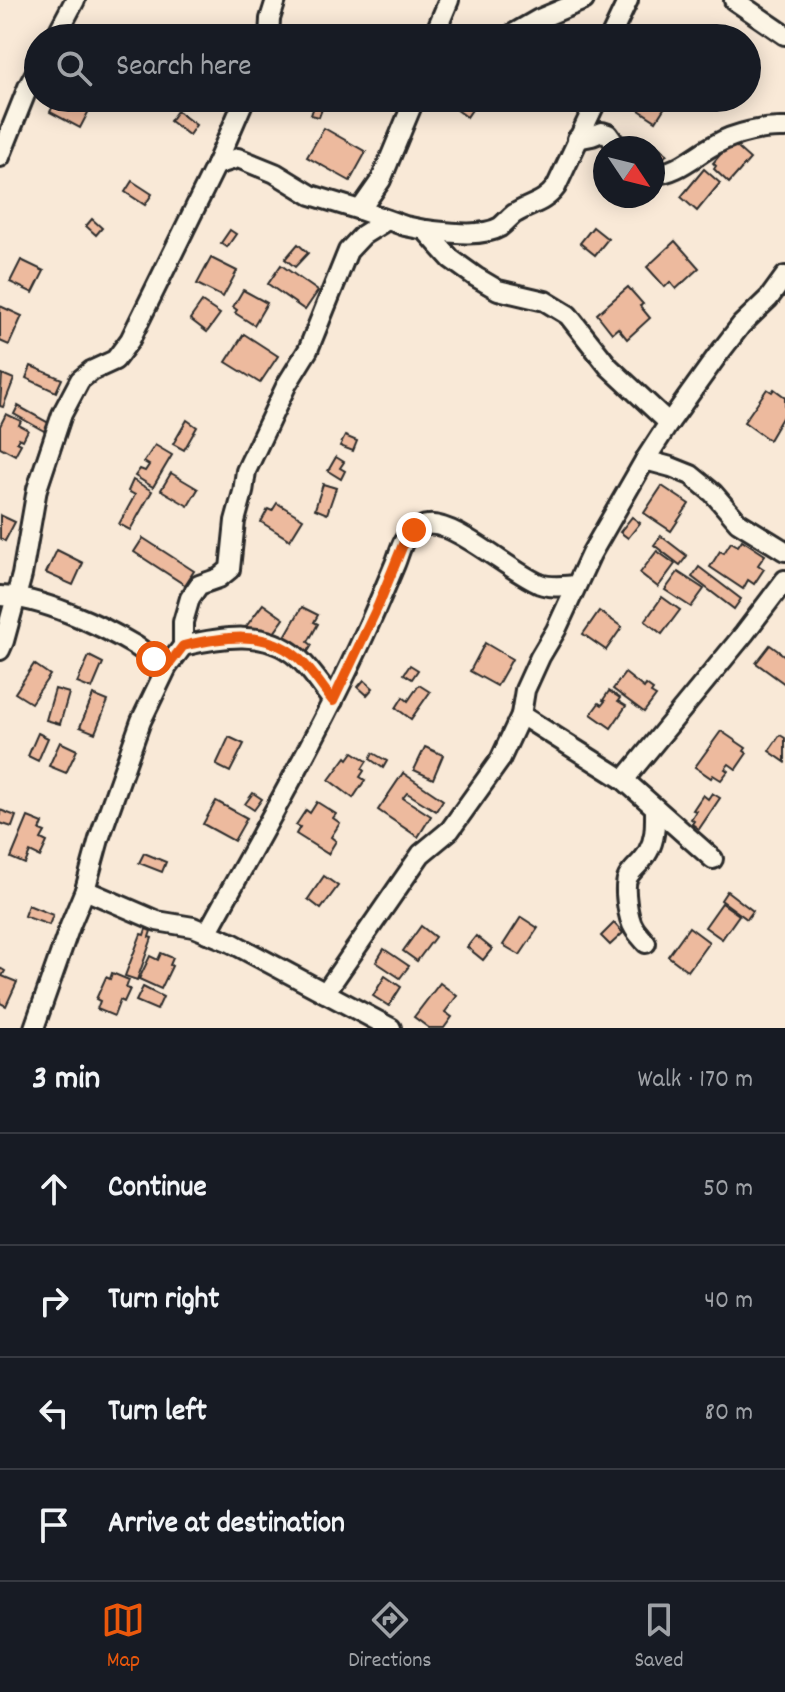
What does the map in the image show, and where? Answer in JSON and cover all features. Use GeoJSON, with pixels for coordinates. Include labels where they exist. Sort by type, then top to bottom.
{"type":"FeatureCollection","features":[{"type":"Feature","properties":{"kind":"street"},"geometry":{"type":"LineString","coordinates":[[62,24],[75,0]]}},
{"type":"Feature","properties":{"kind":"street"},"geometry":{"type":"LineString","coordinates":[[270,24],[276,0]]}},
{"type":"Feature","properties":{"kind":"street"},"geometry":{"type":"LineString","coordinates":[[439,24],[449,0]]}},
{"type":"Feature","properties":{"kind":"street"},"geometry":{"type":"LineString","coordinates":[[530,24],[584,0]]}},
{"type":"Feature","properties":{"kind":"street"},"geometry":{"type":"LineString","coordinates":[[617,24],[628,0]]}},
{"type":"Feature","properties":{"kind":"street"},"geometry":{"type":"LineString","coordinates":[[734,0],[785,35]]}},
{"type":"Feature","properties":{"kind":"street"},"geometry":{"type":"LineString","coordinates":[[0,157],[24,97]]}},
{"type":"Feature","properties":{"kind":"street"},"geometry":{"type":"LineString","coordinates":[[0,650],[4,641],[8,596],[22,575],[37,489],[62,414],[80,380],[115,360],[130,340],[239,112]]}},
{"type":"Feature","properties":{"kind":"street"},"geometry":{"type":"LineString","coordinates":[[360,210],[381,180],[409,112]]}},
{"type":"Feature","properties":{"kind":"street"},"geometry":{"type":"LineString","coordinates":[[216,165],[238,158],[275,173],[311,195],[405,226],[455,234],[492,230],[547,198],[556,187],[591,112]]}},
{"type":"Feature","properties":{"kind":"street"},"geometry":{"type":"LineString","coordinates":[[665,173],[735,136],[785,128]]}},
{"type":"Feature","properties":{"kind":"street"},"geometry":{"type":"LineString","coordinates":[[577,139],[602,132],[609,136]]}},
{"type":"Feature","properties":{"kind":"street"},"geometry":{"type":"LineString","coordinates":[[34,1028],[85,890],[99,839],[141,721],[167,667],[183,646],[183,622],[190,598],[199,585],[219,578],[230,569],[235,521],[246,471],[287,384],[308,350],[348,251],[363,235],[387,220]]}},
{"type":"Feature","properties":{"kind":"street"},"geometry":{"type":"LineString","coordinates":[[425,230],[451,259],[476,277],[498,290],[545,301],[568,315],[609,367],[669,423]]}},
{"type":"Feature","properties":{"kind":"street"},"geometry":{"type":"LineString","coordinates":[[325,993],[421,854],[450,830],[500,760],[521,715],[525,690],[591,554],[645,460],[741,325],[769,298],[785,276]]}},
{"type":"Feature","properties":{"kind":"street"},"geometry":{"type":"LineString","coordinates":[[769,298],[785,309]]}},
{"type":"Feature","properties":{"kind":"street"},"geometry":{"type":"LineString","coordinates":[[645,460],[691,475],[713,493],[738,522],[785,551]]}},
{"type":"Feature","properties":{"kind":"street"},"geometry":{"type":"LineString","coordinates":[[207,933],[298,770],[378,606],[404,542],[414,530],[430,524],[449,529],[542,585],[576,585]]}},
{"type":"Feature","properties":{"kind":"street"},"geometry":{"type":"LineString","coordinates":[[624,780],[785,580]]}},
{"type":"Feature","properties":{"kind":"street"},"geometry":{"type":"LineString","coordinates":[[8,596],[55,609],[105,629],[167,667]]}},
{"type":"Feature","properties":{"kind":"street"},"geometry":{"type":"LineString","coordinates":[[183,646],[218,638],[258,638],[281,645],[299,659],[333,701]]}},
{"type":"Feature","properties":{"kind":"street"},"geometry":{"type":"LineString","coordinates":[[521,715],[624,780],[713,859]]}},
{"type":"Feature","properties":{"kind":"street"},"geometry":{"type":"LineString","coordinates":[[646,943],[632,925],[626,883],[649,851],[655,835],[655,808]]}},
{"type":"Feature","properties":{"kind":"street"},"geometry":{"type":"LineString","coordinates":[[85,890],[157,921],[193,927],[232,943],[391,1028]]}},
{"type":"Feature","properties":{"kind":"building"},"geometry":{"type":"Polygon","coordinates":[[[50,112],[88,112],[80,128],[50,112]]]}},
{"type":"Feature","properties":{"kind":"building"},"geometry":{"type":"Polygon","coordinates":[[[178,112],[196,125],[189,135],[170,121],[178,112]]]}},
{"type":"Feature","properties":{"kind":"building"},"geometry":{"type":"Polygon","coordinates":[[[642,112],[662,112],[656,121],[642,112]]]}},
{"type":"Feature","properties":{"kind":"building"},"geometry":{"type":"Polygon","coordinates":[[[324,128],[366,152],[350,181],[307,157],[324,128]]]}},
{"type":"Feature","properties":{"kind":"building"},"geometry":{"type":"Polygon","coordinates":[[[731,142],[750,159],[729,183],[714,169],[716,166],[713,163],[731,142]]]}},
{"type":"Feature","properties":{"kind":"building"},"geometry":{"type":"Polygon","coordinates":[[[704,169],[720,183],[697,211],[681,197],[704,169]]]}},
{"type":"Feature","properties":{"kind":"building"},"geometry":{"type":"Polygon","coordinates":[[[132,181],[152,194],[145,205],[125,192],[132,181]]]}},
{"type":"Feature","properties":{"kind":"building"},"geometry":{"type":"Polygon","coordinates":[[[92,219],[102,228],[96,235],[86,226],[92,219]]]}},
{"type":"Feature","properties":{"kind":"building"},"geometry":{"type":"Polygon","coordinates":[[[593,227],[608,239],[595,255],[580,243],[593,227]]]}},
{"type":"Feature","properties":{"kind":"building"},"geometry":{"type":"Polygon","coordinates":[[[230,230],[236,234],[227,247],[221,243],[230,230]]]}},
{"type":"Feature","properties":{"kind":"building"},"geometry":{"type":"Polygon","coordinates":[[[675,241],[699,268],[676,289],[670,282],[665,287],[647,267],[675,241]]]}},
{"type":"Feature","properties":{"kind":"building"},"geometry":{"type":"Polygon","coordinates":[[[298,244],[308,253],[295,267],[285,259],[298,244]]]}},
{"type":"Feature","properties":{"kind":"building"},"geometry":{"type":"Polygon","coordinates":[[[211,258],[237,271],[223,297],[197,284],[211,258]]]}},
{"type":"Feature","properties":{"kind":"building"},"geometry":{"type":"Polygon","coordinates":[[[21,260],[44,271],[33,293],[10,282],[21,260]]]}},
{"type":"Feature","properties":{"kind":"building"},"geometry":{"type":"Polygon","coordinates":[[[281,265],[318,291],[305,310],[268,284],[281,265]]]}},
{"type":"Feature","properties":{"kind":"building"},"geometry":{"type":"Polygon","coordinates":[[[628,287],[650,318],[627,339],[618,328],[612,333],[597,314],[628,287]]]}},
{"type":"Feature","properties":{"kind":"building"},"geometry":{"type":"Polygon","coordinates":[[[243,290],[267,303],[254,325],[235,313],[237,310],[233,307],[243,290]]]}},
{"type":"Feature","properties":{"kind":"building"},"geometry":{"type":"Polygon","coordinates":[[[202,302],[220,314],[207,332],[190,319],[202,302]]]}},
{"type":"Feature","properties":{"kind":"building"},"geometry":{"type":"Polygon","coordinates":[[[0,306],[22,316],[9,345],[0,341],[0,306]]]}},
{"type":"Feature","properties":{"kind":"building"},"geometry":{"type":"Polygon","coordinates":[[[244,334],[278,356],[260,383],[226,362],[244,334]]]}},
{"type":"Feature","properties":{"kind":"building"},"geometry":{"type":"Polygon","coordinates":[[[31,366],[62,379],[56,392],[26,378],[31,366]]]}},
{"type":"Feature","properties":{"kind":"building"},"geometry":{"type":"Polygon","coordinates":[[[2,374],[14,379],[3,407],[0,406],[2,374]]]}},
{"type":"Feature","properties":{"kind":"building"},"geometry":{"type":"Polygon","coordinates":[[[767,389],[772,392],[774,389],[785,397],[785,417],[769,440],[744,422],[767,389]]]}},
{"type":"Feature","properties":{"kind":"building"},"geometry":{"type":"Polygon","coordinates":[[[18,406],[49,423],[44,431],[14,414],[18,406]]]}},
{"type":"Feature","properties":{"kind":"building"},"geometry":{"type":"Polygon","coordinates":[[[6,414],[21,421],[19,425],[28,430],[23,440],[19,438],[17,442],[21,444],[15,455],[0,447],[0,426],[6,414]]]}},
{"type":"Feature","properties":{"kind":"building"},"geometry":{"type":"Polygon","coordinates":[[[187,420],[197,427],[184,450],[173,444],[187,420]]]}},
{"type":"Feature","properties":{"kind":"building"},"geometry":{"type":"Polygon","coordinates":[[[345,436],[357,441],[353,451],[340,446],[345,436]]]}},
{"type":"Feature","properties":{"kind":"building"},"geometry":{"type":"Polygon","coordinates":[[[155,445],[172,455],[153,487],[135,476],[140,469],[145,471],[149,465],[144,462],[155,445]]]}},
{"type":"Feature","properties":{"kind":"building"},"geometry":{"type":"Polygon","coordinates":[[[336,457],[344,462],[340,468],[345,471],[341,479],[328,471],[336,457]]]}},
{"type":"Feature","properties":{"kind":"building"},"geometry":{"type":"Polygon","coordinates":[[[171,473],[198,489],[188,506],[161,490],[171,473]]]}},
{"type":"Feature","properties":{"kind":"building"},"geometry":{"type":"Polygon","coordinates":[[[133,480],[152,491],[130,530],[119,524],[135,495],[128,491],[133,480]]]}},
{"type":"Feature","properties":{"kind":"building"},"geometry":{"type":"Polygon","coordinates":[[[323,484],[336,488],[327,514],[315,509],[323,484]]]}},
{"type":"Feature","properties":{"kind":"building"},"geometry":{"type":"Polygon","coordinates":[[[662,486],[689,504],[671,531],[644,513],[662,486]]]}},
{"type":"Feature","properties":{"kind":"building"},"geometry":{"type":"Polygon","coordinates":[[[277,503],[303,519],[290,540],[261,522],[268,509],[272,511],[277,503]]]}},
{"type":"Feature","properties":{"kind":"building"},"geometry":{"type":"Polygon","coordinates":[[[0,515],[15,522],[5,541],[0,538],[0,515]]]}},
{"type":"Feature","properties":{"kind":"building"},"geometry":{"type":"Polygon","coordinates":[[[632,517],[640,523],[628,538],[620,532],[632,517]]]}},
{"type":"Feature","properties":{"kind":"building"},"geometry":{"type":"Polygon","coordinates":[[[661,536],[687,556],[680,565],[654,545],[661,536]]]}},
{"type":"Feature","properties":{"kind":"building"},"geometry":{"type":"Polygon","coordinates":[[[143,538],[194,571],[185,585],[134,552],[143,538]]]}},
{"type":"Feature","properties":{"kind":"building"},"geometry":{"type":"Polygon","coordinates":[[[742,540],[765,555],[758,565],[764,569],[754,584],[748,580],[743,589],[710,567],[720,551],[724,553],[731,542],[738,546],[742,540]]]}},
{"type":"Feature","properties":{"kind":"building"},"geometry":{"type":"Polygon","coordinates":[[[57,550],[83,563],[73,585],[46,573],[57,550]]]}},
{"type":"Feature","properties":{"kind":"building"},"geometry":{"type":"Polygon","coordinates":[[[657,551],[675,564],[658,587],[640,573],[657,551]]]}},
{"type":"Feature","properties":{"kind":"building"},"geometry":{"type":"Polygon","coordinates":[[[699,567],[741,599],[734,609],[692,577],[699,567]]]}},
{"type":"Feature","properties":{"kind":"building"},"geometry":{"type":"Polygon","coordinates":[[[678,572],[704,589],[691,607],[665,590],[678,572]]]}},
{"type":"Feature","properties":{"kind":"building"},"geometry":{"type":"Polygon","coordinates":[[[662,597],[680,610],[662,634],[645,621],[662,597]]]}},
{"type":"Feature","properties":{"kind":"building"},"geometry":{"type":"Polygon","coordinates":[[[263,604],[284,619],[266,644],[245,628],[263,604]]]}},
{"type":"Feature","properties":{"kind":"building"},"geometry":{"type":"Polygon","coordinates":[[[302,607],[318,615],[314,622],[318,624],[308,642],[312,645],[304,658],[280,645],[302,607]]]}},
{"type":"Feature","properties":{"kind":"building"},"geometry":{"type":"Polygon","coordinates":[[[599,611],[622,627],[606,650],[583,634],[599,611]]]}},
{"type":"Feature","properties":{"kind":"building"},"geometry":{"type":"Polygon","coordinates":[[[485,643],[512,659],[497,686],[470,671],[485,643]]]}},
{"type":"Feature","properties":{"kind":"building"},"geometry":{"type":"Polygon","coordinates":[[[770,645],[785,656],[785,684],[756,663],[770,645]]]}},
{"type":"Feature","properties":{"kind":"building"},"geometry":{"type":"Polygon","coordinates":[[[89,656],[103,663],[92,689],[77,683],[89,656]]]}},
{"type":"Feature","properties":{"kind":"building"},"geometry":{"type":"Polygon","coordinates":[[[34,664],[50,675],[31,703],[15,693],[34,664]]]}},
{"type":"Feature","properties":{"kind":"building"},"geometry":{"type":"Polygon","coordinates":[[[410,665],[418,670],[412,679],[404,674],[410,665]]]}},
{"type":"Feature","properties":{"kind":"building"},"geometry":{"type":"Polygon","coordinates":[[[625,673],[644,688],[646,685],[653,690],[651,693],[656,696],[644,712],[613,689],[625,673]]]}},
{"type":"Feature","properties":{"kind":"building"},"geometry":{"type":"Polygon","coordinates":[[[364,680],[373,688],[367,695],[358,687],[364,680]]]}},
{"type":"Feature","properties":{"kind":"building"},"geometry":{"type":"Polygon","coordinates":[[[419,685],[430,692],[411,719],[396,708],[403,697],[408,701],[419,685]]]}},
{"type":"Feature","properties":{"kind":"building"},"geometry":{"type":"Polygon","coordinates":[[[55,689],[69,693],[60,724],[46,720],[55,689]]]}},
{"type":"Feature","properties":{"kind":"building"},"geometry":{"type":"Polygon","coordinates":[[[609,691],[626,706],[611,728],[591,714],[599,703],[602,705],[609,691]]]}},
{"type":"Feature","properties":{"kind":"building"},"geometry":{"type":"Polygon","coordinates":[[[93,695],[108,701],[95,733],[80,727],[93,695]]]}},
{"type":"Feature","properties":{"kind":"building"},"geometry":{"type":"Polygon","coordinates":[[[721,731],[746,748],[744,751],[747,753],[736,769],[729,764],[721,780],[713,775],[711,778],[695,767],[721,731]]]}},
{"type":"Feature","properties":{"kind":"building"},"geometry":{"type":"Polygon","coordinates":[[[38,733],[48,738],[38,761],[28,756],[38,733]]]}},
{"type":"Feature","properties":{"kind":"building"},"geometry":{"type":"Polygon","coordinates":[[[780,735],[785,738],[785,762],[769,751],[780,735]]]}},
{"type":"Feature","properties":{"kind":"building"},"geometry":{"type":"Polygon","coordinates":[[[229,737],[244,744],[230,772],[216,765],[229,737]]]}},
{"type":"Feature","properties":{"kind":"building"},"geometry":{"type":"Polygon","coordinates":[[[60,742],[77,750],[66,773],[49,766],[60,742]]]}},
{"type":"Feature","properties":{"kind":"building"},"geometry":{"type":"Polygon","coordinates":[[[425,747],[443,755],[433,779],[414,770],[425,747]]]}},
{"type":"Feature","properties":{"kind":"building"},"geometry":{"type":"Polygon","coordinates":[[[353,752],[367,761],[360,777],[365,780],[353,798],[329,780],[353,752]]]}},
{"type":"Feature","properties":{"kind":"building"},"geometry":{"type":"Polygon","coordinates":[[[373,753],[387,761],[383,768],[370,759],[373,753]]]}},
{"type":"Feature","properties":{"kind":"building"},"geometry":{"type":"Polygon","coordinates":[[[403,773],[443,800],[436,811],[407,793],[403,798],[431,816],[418,837],[378,810],[403,773]]]}},
{"type":"Feature","properties":{"kind":"building"},"geometry":{"type":"Polygon","coordinates":[[[253,793],[262,799],[254,810],[245,804],[253,793]]]}},
{"type":"Feature","properties":{"kind":"building"},"geometry":{"type":"Polygon","coordinates":[[[712,793],[720,798],[699,829],[692,824],[694,821],[691,819],[696,811],[693,810],[703,795],[708,799],[712,793]]]}},
{"type":"Feature","properties":{"kind":"building"},"geometry":{"type":"Polygon","coordinates":[[[216,801],[247,818],[234,841],[203,824],[216,801]]]}},
{"type":"Feature","properties":{"kind":"building"},"geometry":{"type":"Polygon","coordinates":[[[317,802],[336,814],[333,818],[340,823],[331,837],[336,841],[328,854],[296,834],[300,827],[296,825],[306,810],[310,813],[317,802]]]}},
{"type":"Feature","properties":{"kind":"building"},"geometry":{"type":"Polygon","coordinates":[[[0,810],[16,816],[12,827],[0,823],[0,810]]]}},
{"type":"Feature","properties":{"kind":"building"},"geometry":{"type":"Polygon","coordinates":[[[28,817],[43,823],[40,830],[45,832],[41,839],[47,842],[40,857],[30,852],[25,864],[11,858],[28,817]]]}},
{"type":"Feature","properties":{"kind":"building"},"geometry":{"type":"Polygon","coordinates":[[[144,853],[166,862],[162,872],[139,863],[144,853]]]}},
{"type":"Feature","properties":{"kind":"building"},"geometry":{"type":"Polygon","coordinates":[[[324,876],[338,886],[321,909],[308,899],[324,876]]]}},
{"type":"Feature","properties":{"kind":"building"},"geometry":{"type":"Polygon","coordinates":[[[727,891],[753,911],[747,919],[721,900],[727,891]]]}},
{"type":"Feature","properties":{"kind":"building"},"geometry":{"type":"Polygon","coordinates":[[[722,903],[739,915],[722,939],[705,927],[722,903]]]}},
{"type":"Feature","properties":{"kind":"building"},"geometry":{"type":"Polygon","coordinates":[[[28,905],[53,915],[49,925],[24,916],[28,905]]]}},
{"type":"Feature","properties":{"kind":"building"},"geometry":{"type":"Polygon","coordinates":[[[521,917],[538,928],[520,955],[503,945],[521,917]]]}},
{"type":"Feature","properties":{"kind":"building"},"geometry":{"type":"Polygon","coordinates":[[[614,923],[623,933],[610,945],[601,936],[614,923]]]}},
{"type":"Feature","properties":{"kind":"building"},"geometry":{"type":"Polygon","coordinates":[[[421,926],[435,937],[417,961],[403,951],[421,926]]]}},
{"type":"Feature","properties":{"kind":"building"},"geometry":{"type":"Polygon","coordinates":[[[689,927],[709,942],[688,971],[668,956],[689,927]]]}},
{"type":"Feature","properties":{"kind":"building"},"geometry":{"type":"Polygon","coordinates":[[[146,929],[151,931],[149,937],[152,938],[137,980],[125,976],[141,934],[144,935],[146,929]]]}},
{"type":"Feature","properties":{"kind":"building"},"geometry":{"type":"Polygon","coordinates":[[[476,936],[492,949],[483,960],[467,947],[476,936]]]}},
{"type":"Feature","properties":{"kind":"building"},"geometry":{"type":"Polygon","coordinates":[[[384,949],[409,966],[400,978],[376,962],[384,949]]]}},
{"type":"Feature","properties":{"kind":"building"},"geometry":{"type":"Polygon","coordinates":[[[161,953],[173,958],[161,989],[139,979],[150,956],[158,960],[161,953]]]}},
{"type":"Feature","properties":{"kind":"building"},"geometry":{"type":"Polygon","coordinates":[[[0,968],[5,971],[2,976],[17,982],[6,1006],[0,1003],[0,968]]]}},
{"type":"Feature","properties":{"kind":"building"},"geometry":{"type":"Polygon","coordinates":[[[112,973],[129,980],[126,988],[130,989],[124,1002],[120,1000],[114,1016],[97,1009],[100,1001],[96,999],[106,977],[110,979],[112,973]]]}},
{"type":"Feature","properties":{"kind":"building"},"geometry":{"type":"Polygon","coordinates":[[[385,976],[401,987],[389,1006],[373,996],[385,976]]]}},
{"type":"Feature","properties":{"kind":"building"},"geometry":{"type":"Polygon","coordinates":[[[440,983],[457,996],[445,1012],[452,1017],[444,1028],[429,1028],[414,1017],[440,983]]]}},
{"type":"Feature","properties":{"kind":"building"},"geometry":{"type":"Polygon","coordinates":[[[143,987],[163,997],[157,1010],[136,1001],[143,987]]]}},
{"type":"Feature","properties":{"kind":"route"},"geometry":{"type":"LineString","coordinates":[[154,659],[167,667],[183,646],[218,638],[258,638],[281,645],[299,659],[333,701],[404,542],[414,530]]}}]}
